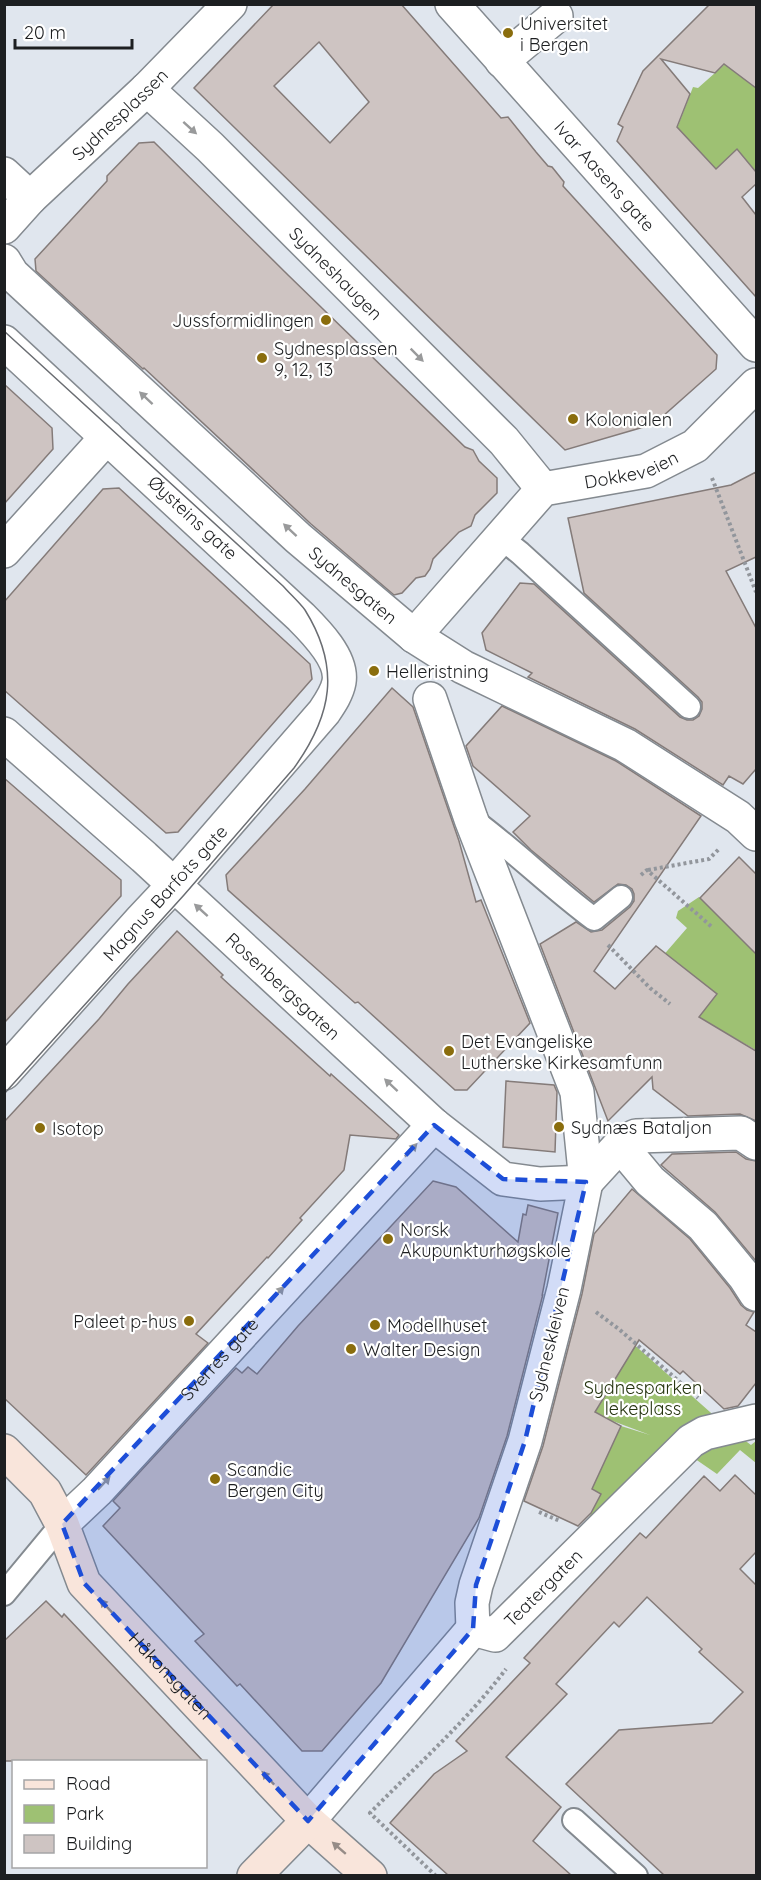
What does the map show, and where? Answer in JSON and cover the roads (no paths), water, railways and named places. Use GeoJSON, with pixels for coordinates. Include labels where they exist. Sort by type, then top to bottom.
{"type":"FeatureCollection","features":[{"type":"Feature","properties":{"kind":"main road","name":"Håkonsgaten"},"geometry":{"type":"LineString","coordinates":[[4,1451],[45,1492],[62,1524],[84,1583],[308,1821],[370,1875]]}},
{"type":"Feature","properties":{"kind":"main road"},"geometry":{"type":"LineString","coordinates":[[254,1875],[308,1821]]}},
{"type":"Feature","properties":{"kind":"street","name":"Sydnesplassen"},"geometry":{"type":"LineString","coordinates":[[30,198],[147,89],[230,4]]}},
{"type":"Feature","properties":{"kind":"street","name":"Ivar Aasens gate"},"geometry":{"type":"LineString","coordinates":[[452,4],[756,345]]}},
{"type":"Feature","properties":{"kind":"street"},"geometry":{"type":"LineString","coordinates":[[502,61],[556,16]]}},
{"type":"Feature","properties":{"kind":"street","name":"Sydneshaugen"},"geometry":{"type":"LineString","coordinates":[[147,89],[210,147],[504,441],[543,489]]}},
{"type":"Feature","properties":{"kind":"street"},"geometry":{"type":"LineString","coordinates":[[4,174],[30,198],[4,227]]}},
{"type":"Feature","properties":{"kind":"street","name":"Sydnesgaten"},"geometry":{"type":"LineString","coordinates":[[4,261],[12,274],[298,538],[414,636],[463,667],[626,745],[738,817],[756,834]]}},
{"type":"Feature","properties":{"kind":"street","name":"Øysteins gate"},"geometry":{"type":"LineString","coordinates":[[4,342],[317,634],[331,653],[337,667],[339,681],[333,698],[324,712]]}},
{"type":"Feature","properties":{"kind":"street","name":"Dokkeveien"},"geometry":{"type":"LineString","coordinates":[[543,489],[646,471],[695,446],[756,385]]}},
{"type":"Feature","properties":{"kind":"street"},"geometry":{"type":"LineString","coordinates":[[4,551],[107,437]]}},
{"type":"Feature","properties":{"kind":"street"},"geometry":{"type":"LineString","coordinates":[[414,636],[543,489]]}},
{"type":"Feature","properties":{"kind":"street","name":"Sydneskleiven"},"geometry":{"type":"LineString","coordinates":[[430,699],[471,819],[577,1092],[586,1182],[564,1289],[525,1441],[476,1585],[472,1603],[473,1629]]}},
{"type":"Feature","properties":{"kind":"street","name":"Magnus Barfots gate"},"geometry":{"type":"LineString","coordinates":[[4,1073],[174,885],[324,712]]}},
{"type":"Feature","properties":{"kind":"street","name":"Rosenbergsgaten"},"geometry":{"type":"LineString","coordinates":[[4,734],[144,856],[434,1125],[503,1179],[540,1184],[586,1182]]}},
{"type":"Feature","properties":{"kind":"street","name":"Sverres gate"},"geometry":{"type":"LineString","coordinates":[[62,1524],[97,1491],[434,1125]]}},
{"type":"Feature","properties":{"kind":"street"},"geometry":{"type":"LineString","coordinates":[[586,1182],[620,1145],[636,1136],[741,1133],[756,1143]]}},
{"type":"Feature","properties":{"kind":"street"},"geometry":{"type":"LineString","coordinates":[[620,1145],[650,1181],[703,1226],[746,1277],[756,1294]]}},
{"type":"Feature","properties":{"kind":"street","name":"Teatergaten"},"geometry":{"type":"LineString","coordinates":[[473,1629],[495,1635],[691,1441],[705,1433],[744,1424]]}},
{"type":"Feature","properties":{"kind":"street"},"geometry":{"type":"LineString","coordinates":[[308,1821],[473,1629]]}},
{"type":"Feature","properties":{"kind":"lane"},"geometry":{"type":"LineString","coordinates":[[501,538],[689,707]]}},
{"type":"Feature","properties":{"kind":"lane"},"geometry":{"type":"LineString","coordinates":[[471,819],[506,844],[594,919],[621,897]]}},
{"type":"Feature","properties":{"kind":"lane","name":"Sverres gate"},"geometry":{"type":"LineString","coordinates":[[4,1594],[62,1524]]}},
{"type":"Feature","properties":{"kind":"lane"},"geometry":{"type":"LineString","coordinates":[[574,1820],[636,1875]]}},
{"type":"Feature","properties":{"kind":"tram line"},"geometry":{"type":"LineString","coordinates":[[4,331],[283,586],[305,610],[316,631],[324,652],[327,672],[324,710],[317,729],[294,768],[184,895],[4,1094]]}},
{"type":"Feature","properties":{"kind":"place","name":"Universitet i Bergen"},"geometry":{"type":"Point","coordinates":[508,33]}},
{"type":"Feature","properties":{"kind":"place","name":"Jussformidlingen"},"geometry":{"type":"Point","coordinates":[326,320]}},
{"type":"Feature","properties":{"kind":"place","name":"Sydnesplassen 9, 12, 13"},"geometry":{"type":"Point","coordinates":[262,358]}},
{"type":"Feature","properties":{"kind":"place","name":"Kolonialen"},"geometry":{"type":"Point","coordinates":[573,419]}},
{"type":"Feature","properties":{"kind":"place","name":"Helleristning"},"geometry":{"type":"Point","coordinates":[374,671]}},
{"type":"Feature","properties":{"kind":"place","name":"Det Evangeliske Lutherske Kirkesamfunn"},"geometry":{"type":"Point","coordinates":[449,1051]}},
{"type":"Feature","properties":{"kind":"place","name":"Sydnæs Bataljon"},"geometry":{"type":"Point","coordinates":[559,1127]}},
{"type":"Feature","properties":{"kind":"place","name":"Isotop"},"geometry":{"type":"Point","coordinates":[40,1128]}},
{"type":"Feature","properties":{"kind":"place","name":"Norsk Akupunkturhøgskole"},"geometry":{"type":"Point","coordinates":[388,1239]}},
{"type":"Feature","properties":{"kind":"place","name":"Paleet p-hus"},"geometry":{"type":"Point","coordinates":[189,1321]}},
{"type":"Feature","properties":{"kind":"place","name":"Modellhuset"},"geometry":{"type":"Point","coordinates":[375,1325]}},
{"type":"Feature","properties":{"kind":"place","name":"Walter Design"},"geometry":{"type":"Point","coordinates":[351,1349]}},
{"type":"Feature","properties":{"kind":"place","name":"Scandic Bergen City"},"geometry":{"type":"Point","coordinates":[215,1479]}},
{"type":"Feature","properties":{"kind":"park label","name":"Sydnesparken lekeplass"},"geometry":{"type":"Point","coordinates":[643,1397]}}]}
